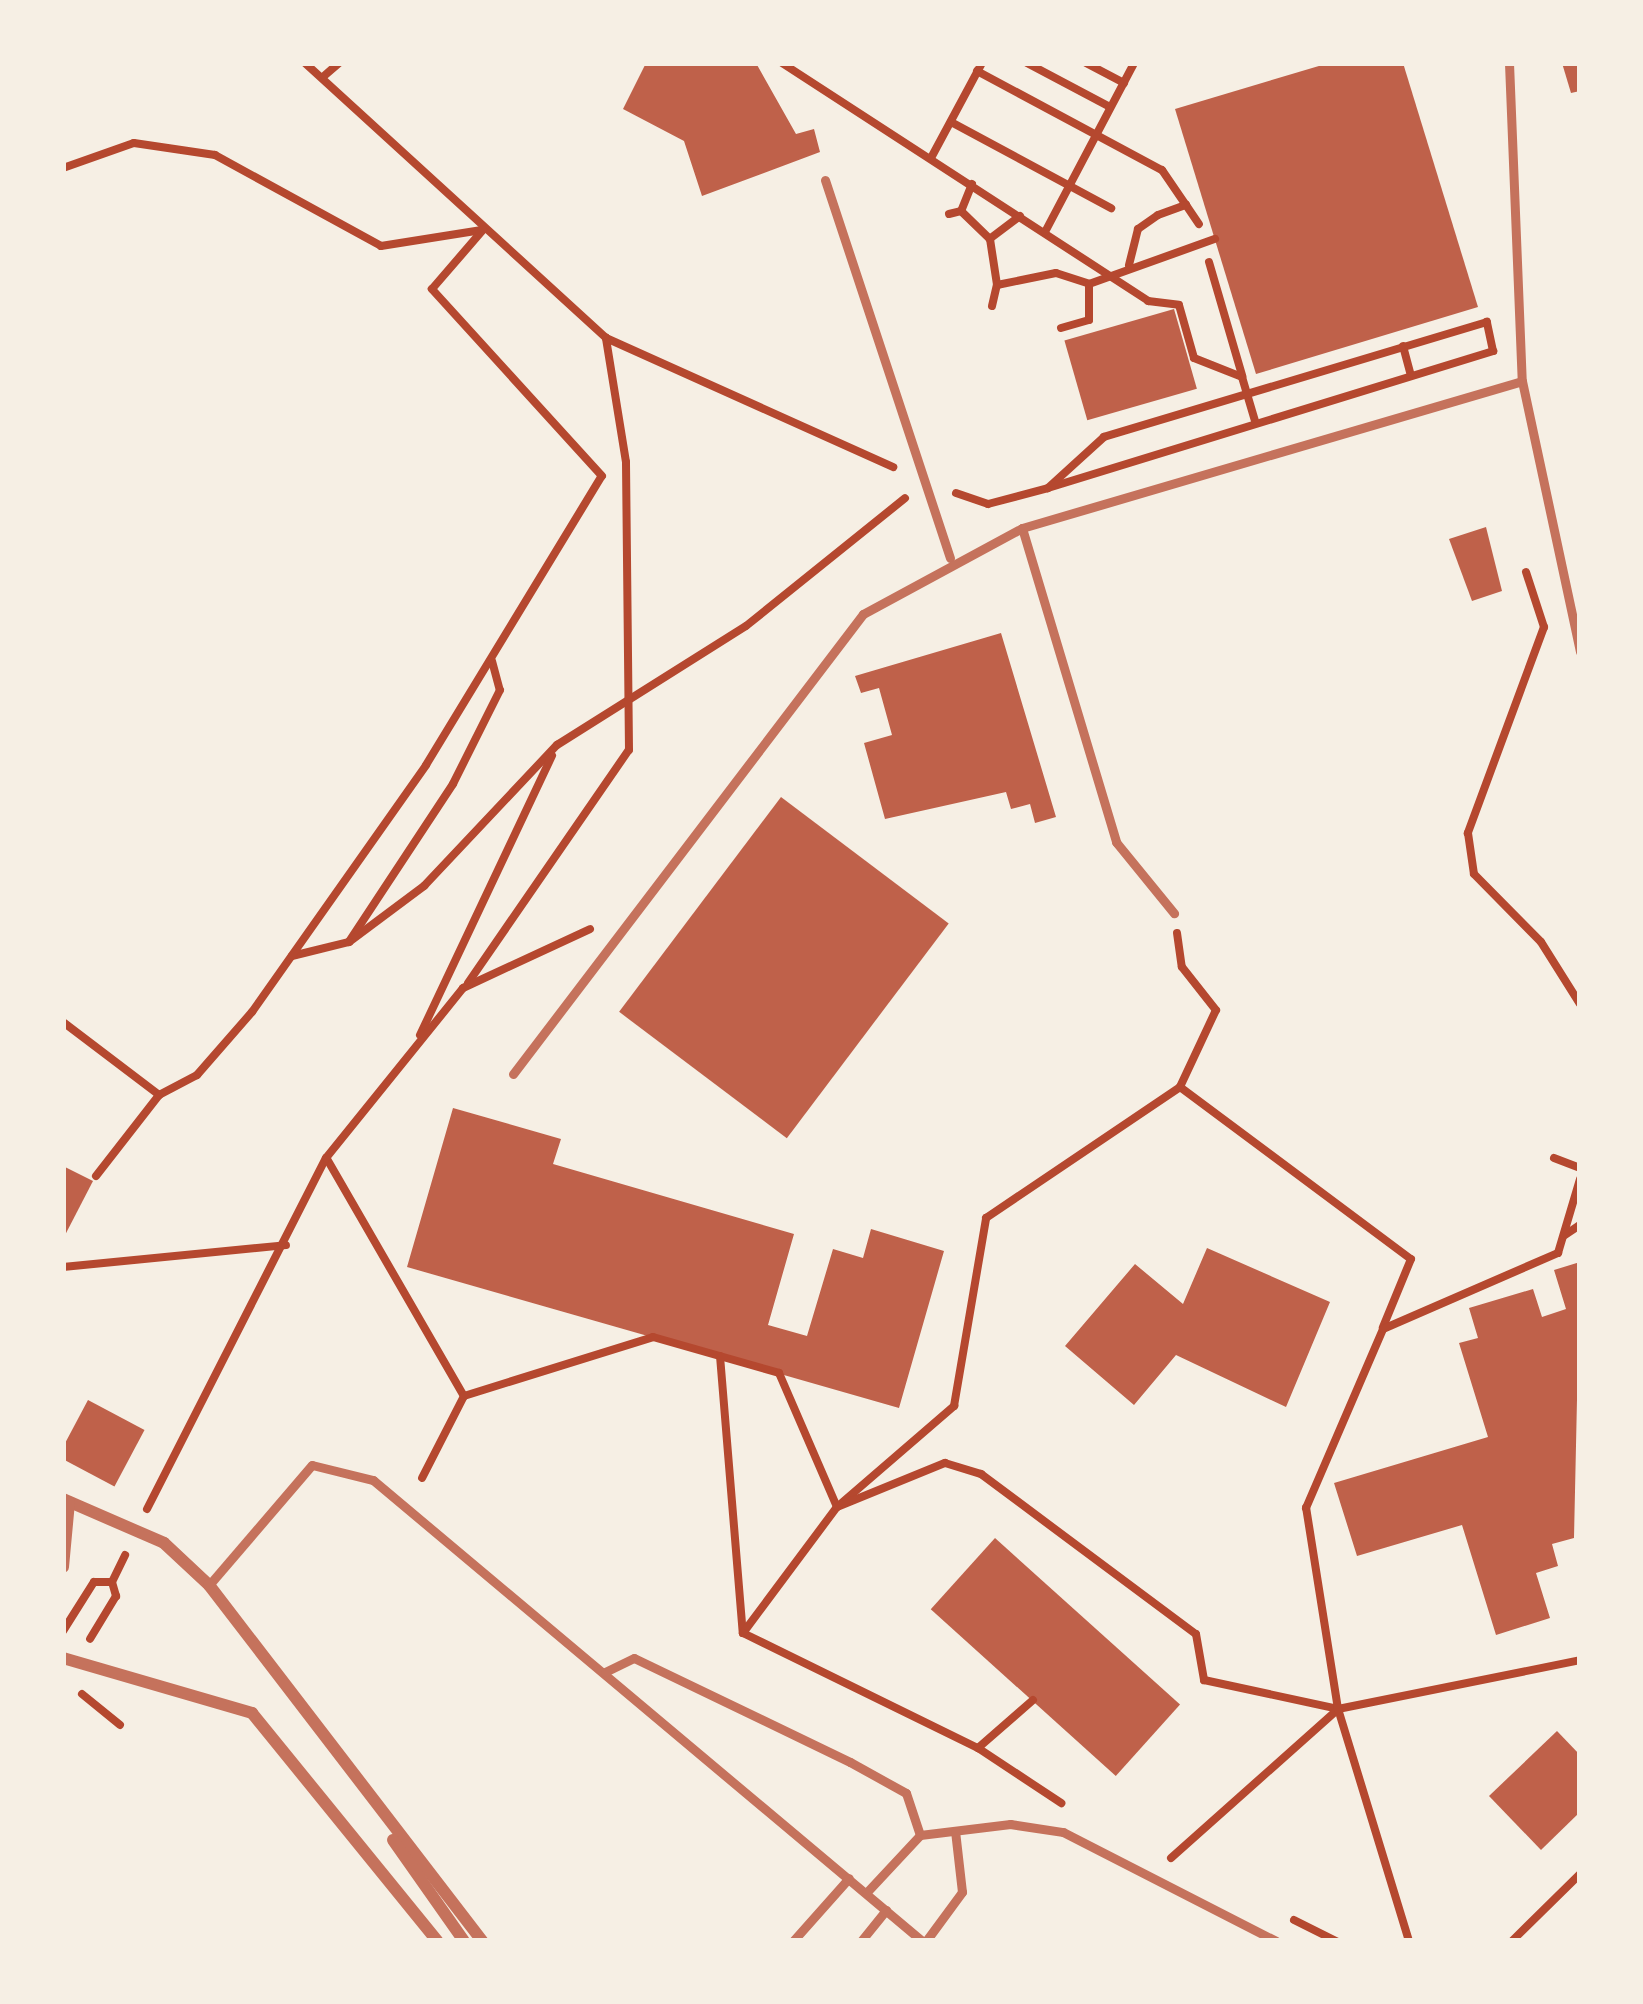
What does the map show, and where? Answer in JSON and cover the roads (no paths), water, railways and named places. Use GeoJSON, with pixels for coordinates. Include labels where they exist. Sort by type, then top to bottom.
{"type":"FeatureCollection","features":[{"type":"Feature","properties":{"kind":"street"},"geometry":{"type":"LineString","coordinates":[[63,1567],[66,1501],[164,1543],[209,1585],[482,1941]]}},
{"type":"Feature","properties":{"kind":"street"},"geometry":{"type":"LineString","coordinates":[[66,1651],[252,1713],[437,1941]]}},
{"type":"Feature","properties":{"kind":"street"},"geometry":{"type":"LineString","coordinates":[[368,1797],[464,1941]]}},
{"type":"Feature","properties":{"kind":"lane"},"geometry":{"type":"LineString","coordinates":[[1509,63],[1522,381],[1580,652]]}},
{"type":"Feature","properties":{"kind":"lane"},"geometry":{"type":"LineString","coordinates":[[825,180],[950,558]]}},
{"type":"Feature","properties":{"kind":"lane"},"geometry":{"type":"LineString","coordinates":[[513,1074],[809,672],[863,614],[950,558],[1022,528],[1522,381]]}},
{"type":"Feature","properties":{"kind":"lane"},"geometry":{"type":"LineString","coordinates":[[1022,528],[1116,842],[1174,913]]}},
{"type":"Feature","properties":{"kind":"lane"},"geometry":{"type":"LineString","coordinates":[[209,1585],[312,1465],[335,1464],[461,1547],[924,1941],[962,1892],[955,1831]]}},
{"type":"Feature","properties":{"kind":"lane"},"geometry":{"type":"LineString","coordinates":[[605,1672],[634,1658],[850,1762],[905,1792],[920,1835]]}},
{"type":"Feature","properties":{"kind":"lane"},"geometry":{"type":"LineString","coordinates":[[866,1893],[920,1835],[1063,1832],[1276,1941]]}},
{"type":"Feature","properties":{"kind":"lane"},"geometry":{"type":"LineString","coordinates":[[793,1941],[849,1878]]}},
{"type":"Feature","properties":{"kind":"lane"},"geometry":{"type":"LineString","coordinates":[[861,1941],[886,1910]]}}]}
